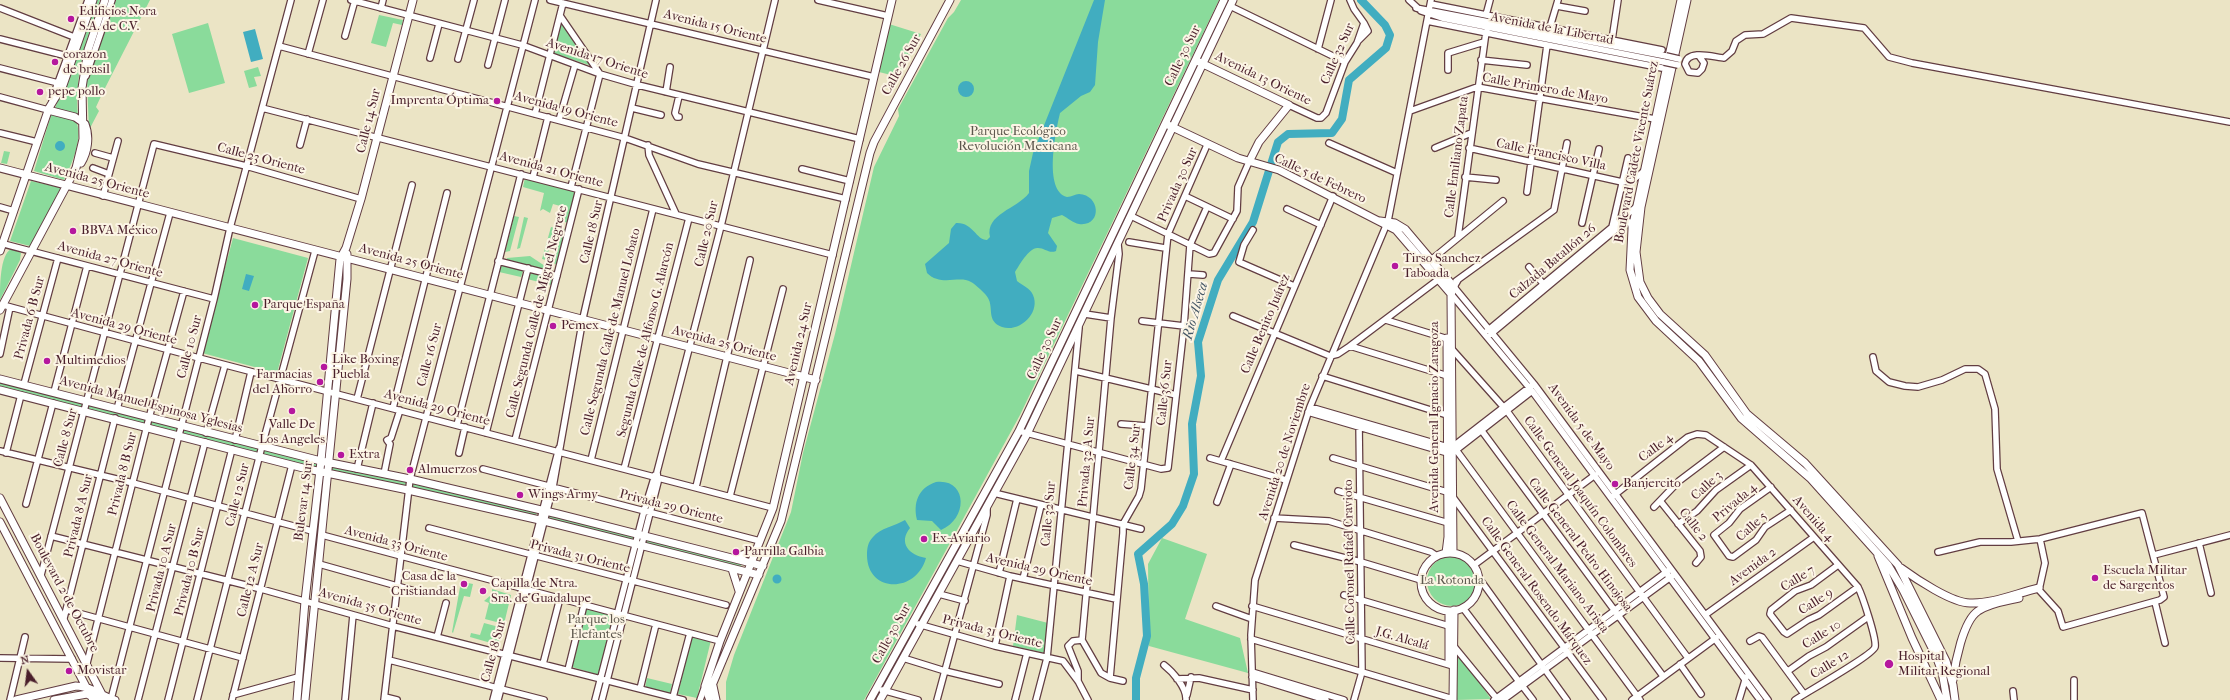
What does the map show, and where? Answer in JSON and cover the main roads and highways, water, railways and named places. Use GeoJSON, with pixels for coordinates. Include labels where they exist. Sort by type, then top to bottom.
{"type":"FeatureCollection","features":[{"type":"Feature","properties":{"kind":"main road"},"geometry":{"type":"LineString","coordinates":[[0,251],[1,244],[14,211],[48,109],[63,85],[93,0]]}},
{"type":"Feature","properties":{"kind":"main road"},"geometry":{"type":"LineString","coordinates":[[82,122],[82,88],[89,43],[105,0]]}},
{"type":"Feature","properties":{"kind":"main road","name":"Calle 14 Sur"},"geometry":{"type":"LineString","coordinates":[[344,257],[362,199],[413,0]]}},
{"type":"Feature","properties":{"kind":"main road","name":"Avenida 24 Sur"},"geometry":{"type":"LineString","coordinates":[[708,698],[705,686],[720,640],[773,508],[892,0]]}},
{"type":"Feature","properties":{"kind":"main road","name":"Calle 26 Sur"},"geometry":{"type":"LineString","coordinates":[[874,142],[950,0]]}},
{"type":"Feature","properties":{"kind":"main road","name":"Calle 30 Sur"},"geometry":{"type":"LineString","coordinates":[[870,700],[1019,431],[1224,0]]}},
{"type":"Feature","properties":{"kind":"main road","name":"Boulevard Cadete Vicente Suárez"},"geometry":{"type":"LineString","coordinates":[[1681,0],[1632,228],[1630,270],[1638,297],[1644,308],[1699,361],[1740,418],[1810,478],[1898,565],[1942,652],[1953,685],[1954,700]]}},
{"type":"Feature","properties":{"kind":"main road","name":"Boulevard Cadete Vicente Suárez"},"geometry":{"type":"LineString","coordinates":[[1687,0],[1642,207],[1636,252],[1640,282],[1648,298],[1660,314],[1705,355],[1747,414],[1805,464],[1875,549],[1897,579],[1925,633],[1942,672],[1947,700]]}},
{"type":"Feature","properties":{"kind":"main road","name":"Calle 30 Sur"},"geometry":{"type":"LineString","coordinates":[[880,700],[1027,434],[1079,328],[1172,127],[1232,3]]}},
{"type":"Feature","properties":{"kind":"main road"},"geometry":{"type":"LineString","coordinates":[[67,56],[81,32]]}},
{"type":"Feature","properties":{"kind":"main road","name":"Avenida 13 Oriente"},"geometry":{"type":"LineString","coordinates":[[1195,60],[1289,105],[1259,142],[1249,162]]}},
{"type":"Feature","properties":{"kind":"main road"},"geometry":{"type":"LineString","coordinates":[[4,307],[32,251],[86,152],[87,130],[82,122],[68,114],[48,109]]}},
{"type":"Feature","properties":{"kind":"main road"},"geometry":{"type":"LineString","coordinates":[[1164,124],[1207,145],[1249,162]]}},
{"type":"Feature","properties":{"kind":"main road","name":"Avenida 24 Sur"},"geometry":{"type":"LineString","coordinates":[[708,698],[781,521],[816,380],[863,175],[874,142]]}},
{"type":"Feature","properties":{"kind":"main road","name":"Calle 5 de Febrero"},"geometry":{"type":"LineString","coordinates":[[1249,162],[1279,170],[1384,222]]}},
{"type":"Feature","properties":{"kind":"main road","name":"Avenida 25 Oriente"},"geometry":{"type":"LineString","coordinates":[[0,168],[103,196],[816,380]]}},
{"type":"Feature","properties":{"kind":"main road","name":"Avenida 5 de Mayo"},"geometry":{"type":"LineString","coordinates":[[1384,222],[1405,229],[1452,287]]}},
{"type":"Feature","properties":{"kind":"main road","name":"Avenida 5 de Mayo"},"geometry":{"type":"LineString","coordinates":[[1384,222],[1400,234],[1439,279],[1452,287]]}},
{"type":"Feature","properties":{"kind":"main road","name":"Bulevar 14 Sur"},"geometry":{"type":"LineString","coordinates":[[297,700],[312,531],[344,257]]}},
{"type":"Feature","properties":{"kind":"main road","name":"Bulevar 14 Sur"},"geometry":{"type":"LineString","coordinates":[[305,700],[336,393],[344,257]]}},
{"type":"Feature","properties":{"kind":"main road","name":"Avenida General Ignacio Zaragoza"},"geometry":{"type":"LineString","coordinates":[[1450,553],[1451,450],[1449,415],[1449,343],[1452,287]]}},
{"type":"Feature","properties":{"kind":"main road","name":"Avenida Manuel Espinosa Yglesias"},"geometry":{"type":"LineString","coordinates":[[0,379],[24,384],[206,433],[329,463],[410,479],[763,566]]}},
{"type":"Feature","properties":{"kind":"main road","name":"Avenida Manuel Espinosa Yglesias"},"geometry":{"type":"LineString","coordinates":[[0,390],[115,418],[320,472],[408,490],[542,521],[759,575]]}},
{"type":"Feature","properties":{"kind":"main road","name":"Boulevard 2 de Octubre"},"geometry":{"type":"LineString","coordinates":[[0,498],[107,699]]}},
{"type":"Feature","properties":{"kind":"main road","name":"Boulevard 2 de Octubre"},"geometry":{"type":"LineString","coordinates":[[0,522],[86,686],[89,697]]}},
{"type":"Feature","properties":{"kind":"main road"},"geometry":{"type":"LineString","coordinates":[[313,523],[322,524]]}},
{"type":"Feature","properties":{"kind":"main road"},"geometry":{"type":"LineString","coordinates":[[734,558],[757,549]]}},
{"type":"Feature","properties":{"kind":"main road"},"geometry":{"type":"LineString","coordinates":[[1875,549],[1912,638],[1941,700]]}},
{"type":"Feature","properties":{"kind":"main road"},"geometry":{"type":"LineString","coordinates":[[1450,553],[1465,557],[1474,565],[1479,578],[1477,592],[1469,604],[1463,608],[1452,610],[1441,609],[1429,601],[1422,588],[1421,580],[1424,569],[1437,556],[1450,553]]}},
{"type":"Feature","properties":{"kind":"main road"},"geometry":{"type":"LineString","coordinates":[[1898,565],[1953,599],[1966,603],[1985,601],[2040,590],[1984,607],[1972,616],[1967,624],[1957,659],[1953,685]]}},
{"type":"Feature","properties":{"kind":"main road"},"geometry":{"type":"LineString","coordinates":[[732,569],[739,591]]}},
{"type":"Feature","properties":{"kind":"main road"},"geometry":{"type":"LineString","coordinates":[[1452,610],[1449,626],[1452,643]]}},
{"type":"Feature","properties":{"kind":"main road"},"geometry":{"type":"LineString","coordinates":[[1451,699],[1452,610]]}},
{"type":"Feature","properties":{"kind":"main road"},"geometry":{"type":"LineString","coordinates":[[708,677],[713,687],[716,700]]}},
{"type":"Feature","properties":{"kind":"main road"},"geometry":{"type":"LineString","coordinates":[[16,700],[76,686],[86,686],[107,699]]}},
{"type":"Feature","properties":{"kind":"main road"},"geometry":{"type":"LineString","coordinates":[[54,700],[89,697],[107,699]]}},
{"type":"Feature","properties":{"kind":"water"},"geometry":{"type":"Polygon","coordinates":[[[1094,0],[1105,0],[1098,42],[1095,85],[1090,92],[1081,96],[1060,113],[1054,145],[1053,172],[1055,184],[1060,192],[1067,197],[1079,194],[1092,200],[1096,210],[1095,216],[1092,221],[1087,224],[1073,222],[1062,215],[1052,218],[1048,233],[1057,246],[1056,251],[1051,252],[1040,248],[1031,250],[1015,272],[1017,281],[1028,289],[1033,295],[1035,302],[1031,315],[1027,320],[1015,327],[1002,327],[992,318],[988,298],[975,285],[966,280],[944,280],[932,277],[927,273],[925,264],[949,243],[951,229],[956,223],[966,225],[980,237],[987,240],[990,237],[992,223],[997,217],[1024,199],[1029,193],[1029,171],[1033,153],[1094,0]]]}},
{"type":"Feature","properties":{"kind":"water"},"geometry":{"type":"Polygon","coordinates":[[[255,29],[263,59],[251,62],[243,32],[255,29]]]}},
{"type":"Feature","properties":{"kind":"water"},"geometry":{"type":"Polygon","coordinates":[[[966,81],[973,86],[974,89],[969,96],[966,97],[959,92],[958,89],[963,82],[966,81]]]}},
{"type":"Feature","properties":{"kind":"water"},"geometry":{"type":"Polygon","coordinates":[[[58,141],[62,141],[64,142],[64,150],[58,151],[55,148],[55,144],[58,141]]]}},
{"type":"Feature","properties":{"kind":"water"},"geometry":{"type":"Polygon","coordinates":[[[246,274],[254,276],[249,291],[242,289],[246,274]]]}},
{"type":"Feature","properties":{"kind":"water"},"geometry":{"type":"Polygon","coordinates":[[[936,482],[946,482],[954,486],[959,492],[961,500],[960,508],[956,517],[950,524],[941,530],[932,521],[917,520],[916,514],[918,497],[921,492],[936,482]]]}},
{"type":"Feature","properties":{"kind":"water"},"geometry":{"type":"Polygon","coordinates":[[[905,520],[910,528],[905,539],[907,548],[915,554],[926,558],[921,570],[913,578],[903,583],[893,584],[883,582],[875,577],[869,568],[867,555],[868,545],[871,539],[880,531],[905,520]]]}},
{"type":"Feature","properties":{"kind":"water"},"geometry":{"type":"Polygon","coordinates":[[[777,574],[782,579],[777,584],[772,579],[777,574]]]}},
{"type":"Feature","properties":{"kind":"waterway","name":"Rio Alseca"},"geometry":{"type":"LineString","coordinates":[[1136,700],[1136,678],[1147,636],[1144,584],[1138,554],[1172,524],[1183,506],[1194,474],[1192,424],[1201,376],[1198,342],[1218,280],[1253,222],[1278,142],[1288,134],[1332,133],[1342,119],[1349,80],[1386,48],[1390,35],[1385,25],[1361,0]]}},
{"type":"Feature","properties":{"kind":"place","name":"Edificios Nora S.A. de C.V."},"geometry":{"type":"Point","coordinates":[71,19]}},
{"type":"Feature","properties":{"kind":"place","name":"corazon de brasil"},"geometry":{"type":"Point","coordinates":[55,62]}},
{"type":"Feature","properties":{"kind":"place","name":"pepe pollo"},"geometry":{"type":"Point","coordinates":[40,92]}},
{"type":"Feature","properties":{"kind":"place","name":"Imprenta Óptima"},"geometry":{"type":"Point","coordinates":[497,101]}},
{"type":"Feature","properties":{"kind":"place","name":"BBVA México"},"geometry":{"type":"Point","coordinates":[73,231]}},
{"type":"Feature","properties":{"kind":"place","name":"Tirso Sanchez Taboada"},"geometry":{"type":"Point","coordinates":[1395,266]}},
{"type":"Feature","properties":{"kind":"place","name":"Parque España"},"geometry":{"type":"Point","coordinates":[255,305]}},
{"type":"Feature","properties":{"kind":"place","name":"Pemex"},"geometry":{"type":"Point","coordinates":[553,326]}},
{"type":"Feature","properties":{"kind":"place","name":"Multimedios"},"geometry":{"type":"Point","coordinates":[47,361]}},
{"type":"Feature","properties":{"kind":"place","name":"Like Boxing Puebla"},"geometry":{"type":"Point","coordinates":[324,367]}},
{"type":"Feature","properties":{"kind":"place","name":"Farmacias del Ahorro"},"geometry":{"type":"Point","coordinates":[320,382]}},
{"type":"Feature","properties":{"kind":"place","name":"Valle De Los Angeles"},"geometry":{"type":"Point","coordinates":[292,411]}},
{"type":"Feature","properties":{"kind":"place","name":"Extra"},"geometry":{"type":"Point","coordinates":[341,455]}},
{"type":"Feature","properties":{"kind":"place","name":"Almuerzos"},"geometry":{"type":"Point","coordinates":[410,470]}},
{"type":"Feature","properties":{"kind":"place","name":"Banjercito"},"geometry":{"type":"Point","coordinates":[1615,484]}},
{"type":"Feature","properties":{"kind":"place","name":"Wings Army"},"geometry":{"type":"Point","coordinates":[520,495]}},
{"type":"Feature","properties":{"kind":"place","name":"Ex-Aviario"},"geometry":{"type":"Point","coordinates":[924,539]}},
{"type":"Feature","properties":{"kind":"place","name":"Parrilla Galbia"},"geometry":{"type":"Point","coordinates":[736,552]}},
{"type":"Feature","properties":{"kind":"place","name":"Escuela Militar de Sargentos"},"geometry":{"type":"Point","coordinates":[2095,578]}},
{"type":"Feature","properties":{"kind":"place","name":"Casa de la Cristiandad"},"geometry":{"type":"Point","coordinates":[464,584]}},
{"type":"Feature","properties":{"kind":"place","name":"Capilla de Ntra. Sra. de Guadalupe"},"geometry":{"type":"Point","coordinates":[483,591]}},
{"type":"Feature","properties":{"kind":"place","name":"Hospital Militar Regional"},"geometry":{"type":"Point","coordinates":[1889,664]}},
{"type":"Feature","properties":{"kind":"place","name":"Movistar"},"geometry":{"type":"Point","coordinates":[69,671]}},
{"type":"Feature","properties":{"kind":"park label","name":"Parque Ecológico Revolución Mexicana"},"geometry":{"type":"Point","coordinates":[1018,140]}},
{"type":"Feature","properties":{"kind":"park label","name":"La Rotonda"},"geometry":{"type":"Point","coordinates":[1452,581]}},
{"type":"Feature","properties":{"kind":"park label","name":"Parque los Elefantes"},"geometry":{"type":"Point","coordinates":[596,628]}}]}
